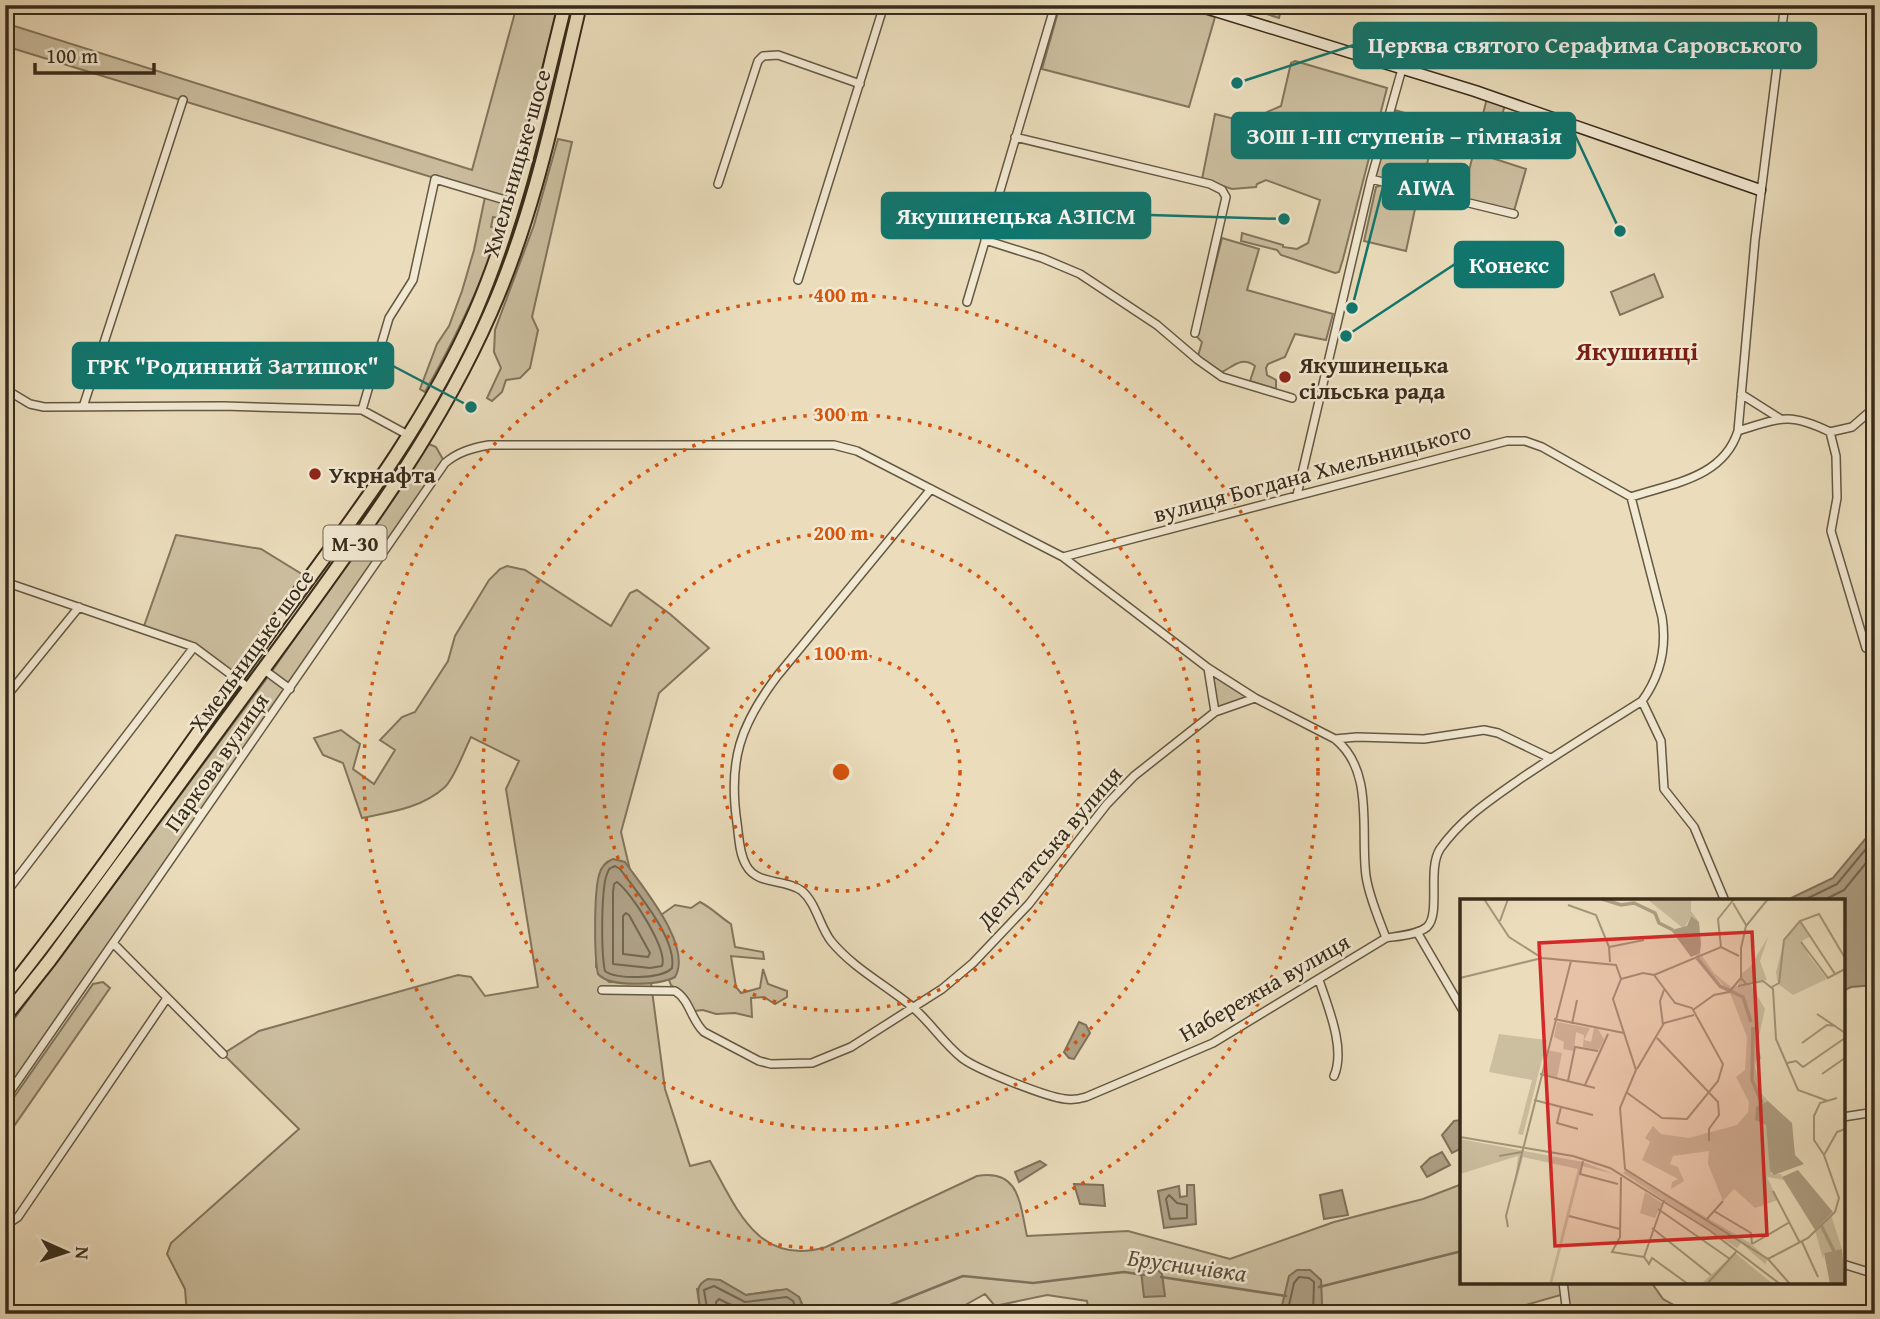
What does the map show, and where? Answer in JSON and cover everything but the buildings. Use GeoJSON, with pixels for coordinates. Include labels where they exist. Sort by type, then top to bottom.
{"type":"FeatureCollection","features":[{"type":"Feature","properties":{"kind":"highway","name":"Хмельницьке шосе"},"geometry":{"type":"LineString","coordinates":[[5,995],[237,678],[408,435],[468,327],[498,255],[515,203],[565,5]]}},
{"type":"Feature","properties":{"kind":"highway","name":"Хмельницьке шосе"},"geometry":{"type":"LineString","coordinates":[[5,1017],[263,669],[359,537],[422,444],[477,342],[512,260],[540,174],[580,5]]}},
{"type":"Feature","properties":{"kind":"highway"},"geometry":{"type":"LineString","coordinates":[[408,435],[422,444]]}},
{"type":"Feature","properties":{"kind":"street"},"geometry":{"type":"LineString","coordinates":[[798,280],[884,5]]}},
{"type":"Feature","properties":{"kind":"street"},"geometry":{"type":"LineString","coordinates":[[967,302],[1055,5]]}},
{"type":"Feature","properties":{"kind":"street"},"geometry":{"type":"LineString","coordinates":[[1196,5],[1542,113],[1760,190]]}},
{"type":"Feature","properties":{"kind":"street"},"geometry":{"type":"LineString","coordinates":[[913,1007],[837,948],[802,891],[759,877],[750,871],[743,856],[733,783],[738,750],[764,693],[932,489],[1063,557],[1208,668],[1255,698],[1335,738],[1345,746],[1352,758],[1362,793],[1366,879],[1386,938],[1417,932],[1426,927],[1432,918],[1433,869],[1439,851],[1470,815],[1550,758],[1642,701],[1658,671],[1664,634],[1631,498],[1716,466],[1730,452],[1738,431],[1760,190],[1785,7]]}},
{"type":"Feature","properties":{"kind":"street"},"geometry":{"type":"LineString","coordinates":[[718,184],[758,61],[763,56],[778,55],[859,83]]}},
{"type":"Feature","properties":{"kind":"street"},"geometry":{"type":"LineString","coordinates":[[1297,495],[1371,179],[1402,69]]}},
{"type":"Feature","properties":{"kind":"street"},"geometry":{"type":"LineString","coordinates":[[83,407],[183,100]]}},
{"type":"Feature","properties":{"kind":"street"},"geometry":{"type":"LineString","coordinates":[[1015,137],[1210,184],[1222,190],[1226,197],[1195,333]]}},
{"type":"Feature","properties":{"kind":"street"},"geometry":{"type":"LineString","coordinates":[[362,410],[389,318],[412,280],[435,179],[515,203]]}},
{"type":"Feature","properties":{"kind":"street"},"geometry":{"type":"LineString","coordinates":[[1371,179],[1514,214]]}},
{"type":"Feature","properties":{"kind":"street"},"geometry":{"type":"LineString","coordinates":[[985,240],[1042,258],[1080,274],[1157,325],[1222,377],[1292,398]]}},
{"type":"Feature","properties":{"kind":"street"},"geometry":{"type":"LineString","coordinates":[[5,389],[37,406],[223,406],[362,410],[408,435]]}},
{"type":"Feature","properties":{"kind":"street"},"geometry":{"type":"LineString","coordinates":[[1741,394],[1779,418]]}},
{"type":"Feature","properties":{"kind":"street"},"geometry":{"type":"LineString","coordinates":[[1738,431],[1779,418],[1803,420],[1830,432],[1852,427],[1875,407]]}},
{"type":"Feature","properties":{"kind":"street"},"geometry":{"type":"LineString","coordinates":[[1830,432],[1836,456],[1838,498],[1830,531],[1867,648]]}},
{"type":"Feature","properties":{"kind":"street","name":"вулиця Богдана Хмельницького"},"geometry":{"type":"LineString","coordinates":[[1063,557],[1507,442],[1525,441],[1542,447],[1631,498]]}},
{"type":"Feature","properties":{"kind":"street","name":"Паркова вулиця"},"geometry":{"type":"LineString","coordinates":[[5,1099],[445,463],[462,452],[489,444],[834,445],[857,451],[932,489]]}},
{"type":"Feature","properties":{"kind":"street"},"geometry":{"type":"LineString","coordinates":[[5,582],[194,647],[249,688]]}},
{"type":"Feature","properties":{"kind":"street"},"geometry":{"type":"LineString","coordinates":[[5,698],[79,607]]}},
{"type":"Feature","properties":{"kind":"street"},"geometry":{"type":"LineString","coordinates":[[5,894],[194,647]]}},
{"type":"Feature","properties":{"kind":"street"},"geometry":{"type":"LineString","coordinates":[[1208,668],[1215,712]]}},
{"type":"Feature","properties":{"kind":"street"},"geometry":{"type":"LineString","coordinates":[[263,669],[290,689]]}},
{"type":"Feature","properties":{"kind":"street","name":"Депутатська вулиця"},"geometry":{"type":"LineString","coordinates":[[602,990],[675,991],[684,1000],[697,1026],[704,1032],[759,1061],[782,1065],[812,1063],[835,1055],[956,977],[1009,927],[1107,804],[1134,776],[1215,712],[1255,698]]}},
{"type":"Feature","properties":{"kind":"street"},"geometry":{"type":"LineString","coordinates":[[1642,701],[1661,741],[1664,789],[1694,827],[1724,899]]}},
{"type":"Feature","properties":{"kind":"street"},"geometry":{"type":"LineString","coordinates":[[1335,738],[1424,739],[1484,730],[1498,733],[1550,758]]}},
{"type":"Feature","properties":{"kind":"street"},"geometry":{"type":"LineString","coordinates":[[1417,932],[1460,1006]]}},
{"type":"Feature","properties":{"kind":"street","name":"Набережна вулиця"},"geometry":{"type":"LineString","coordinates":[[913,1007],[965,1061],[1042,1093],[1071,1100],[1097,1093],[1213,1043],[1386,938]]}},
{"type":"Feature","properties":{"kind":"street"},"geometry":{"type":"LineString","coordinates":[[114,944],[223,1054]]}},
{"type":"Feature","properties":{"kind":"street"},"geometry":{"type":"LineString","coordinates":[[1318,980],[1332,1017],[1340,1063],[1334,1076]]}},
{"type":"Feature","properties":{"kind":"street"},"geometry":{"type":"LineString","coordinates":[[5,1223],[18,1217],[167,998]]}},
{"type":"Feature","properties":{"kind":"street"},"geometry":{"type":"LineString","coordinates":[[1845,1116],[1875,1112]]}},
{"type":"Feature","properties":{"kind":"street"},"geometry":{"type":"LineString","coordinates":[[1845,1265],[1875,1274]]}},
{"type":"Feature","properties":{"kind":"street"},"geometry":{"type":"LineString","coordinates":[[1563,1284],[1567,1314]]}},
{"type":"Feature","properties":{"kind":"shaded area"},"geometry":{"type":"Polygon","coordinates":[[[517,5],[558,5],[509,201],[5,46],[5,23],[472,170],[517,5]]]}},
{"type":"Feature","properties":{"kind":"shaded area"},"geometry":{"type":"Polygon","coordinates":[[[1060,5],[1176,5],[1215,17],[1189,107],[1042,69],[1060,5]]]}},
{"type":"Feature","properties":{"kind":"shaded area"},"geometry":{"type":"Polygon","coordinates":[[[1239,5],[1282,5],[1279,18],[1239,5]]]}},
{"type":"Feature","properties":{"kind":"shaded area"},"geometry":{"type":"Polygon","coordinates":[[[1295,61],[1387,88],[1343,259],[1339,272],[1335,273],[1281,255],[1277,250],[1241,241],[1242,233],[1297,249],[1308,243],[1320,200],[1266,180],[1256,187],[1232,189],[1202,179],[1215,114],[1262,126],[1267,112],[1281,106],[1291,63],[1295,61]]]}},
{"type":"Feature","properties":{"kind":"shaded area"},"geometry":{"type":"Polygon","coordinates":[[[1487,98],[1505,105],[1489,157],[1526,169],[1514,211],[1377,179],[1376,174],[1395,110],[1435,122],[1422,185],[1463,195],[1487,98]]]}},
{"type":"Feature","properties":{"kind":"shaded area"},"geometry":{"type":"Polygon","coordinates":[[[558,139],[572,142],[532,317],[538,330],[530,368],[520,378],[506,380],[502,392],[492,401],[487,398],[501,368],[494,352],[495,330],[534,225],[558,139]]]}},
{"type":"Feature","properties":{"kind":"shaded area"},"geometry":{"type":"Polygon","coordinates":[[[1381,185],[1418,195],[1406,251],[1364,241],[1376,187],[1381,185]]]}},
{"type":"Feature","properties":{"kind":"shaded area"},"geometry":{"type":"Polygon","coordinates":[[[485,197],[508,204],[503,219],[493,217],[491,227],[500,229],[476,292],[425,392],[420,389],[437,344],[449,326],[462,291],[485,197]]]}},
{"type":"Feature","properties":{"kind":"shaded area"},"geometry":{"type":"Polygon","coordinates":[[[1222,238],[1259,249],[1247,290],[1333,314],[1326,340],[1295,334],[1285,357],[1268,364],[1267,375],[1276,380],[1276,389],[1250,381],[1255,366],[1250,363],[1238,363],[1222,372],[1198,356],[1202,342],[1197,337],[1222,238]]]}},
{"type":"Feature","properties":{"kind":"shaded area"},"geometry":{"type":"Polygon","coordinates":[[[1654,274],[1663,297],[1620,315],[1611,292],[1654,274]]]}},
{"type":"Feature","properties":{"kind":"shaded area"},"geometry":{"type":"Polygon","coordinates":[[[429,444],[436,447],[445,463],[5,1099],[5,1031],[270,674],[429,444]]]}},
{"type":"Feature","properties":{"kind":"shaded area"},"geometry":{"type":"Polygon","coordinates":[[[176,535],[261,549],[305,576],[234,676],[194,647],[143,629],[176,535]]]}},
{"type":"Feature","properties":{"kind":"shaded area"},"geometry":{"type":"Polygon","coordinates":[[[507,566],[525,570],[611,626],[630,593],[637,590],[709,648],[659,693],[621,832],[630,870],[624,865],[599,875],[596,967],[609,982],[651,983],[665,1089],[690,1166],[710,1161],[741,1215],[753,1230],[767,1241],[783,1249],[803,1251],[826,1247],[977,1176],[991,1175],[1010,1183],[1016,1191],[1027,1236],[1128,1231],[1230,1259],[1334,1222],[1423,1199],[1460,1185],[1460,1284],[1652,1284],[1663,1299],[1690,1314],[1567,1314],[1564,1294],[1494,1314],[1089,1314],[1087,1301],[1047,1295],[995,1306],[985,1294],[949,1314],[806,1314],[799,1297],[778,1290],[746,1295],[720,1280],[697,1289],[701,1314],[187,1314],[185,1289],[167,1254],[171,1243],[299,1129],[223,1054],[259,1031],[458,975],[471,977],[485,996],[538,987],[506,789],[519,761],[471,737],[452,777],[436,794],[406,808],[362,818],[343,763],[323,755],[314,738],[341,730],[360,744],[353,769],[374,784],[395,750],[380,740],[402,717],[415,712],[448,661],[455,636],[489,580],[507,566]]]}},
{"type":"Feature","properties":{"kind":"shaded area"},"geometry":{"type":"Polygon","coordinates":[[[1208,668],[1255,698],[1215,712],[1208,668]]]}},
{"type":"Feature","properties":{"kind":"shaded area"},"geometry":{"type":"Polygon","coordinates":[[[700,902],[731,924],[735,947],[763,952],[764,959],[731,956],[736,987],[741,993],[760,988],[763,969],[768,984],[787,991],[787,997],[775,1004],[764,997],[751,998],[752,1017],[735,1013],[694,1011],[685,995],[671,985],[669,980],[675,977],[668,927],[661,915],[675,905],[691,908],[700,902]]]}},
{"type":"Feature","properties":{"kind":"shaded area"},"geometry":{"type":"Polygon","coordinates":[[[103,982],[110,988],[5,1139],[5,1110],[93,984],[103,982]]]}},
{"type":"Feature","properties":{"kind":"water"},"geometry":{"type":"Polygon","coordinates":[[[1875,835],[1875,985],[1845,990],[1845,899],[1789,899],[1833,878],[1866,838],[1875,835]]]}},
{"type":"Feature","properties":{"kind":"water"},"geometry":{"type":"Polygon","coordinates":[[[613,859],[625,862],[664,918],[677,950],[679,964],[675,977],[635,984],[613,982],[598,974],[595,925],[597,884],[602,867],[613,859]]]}},
{"type":"Feature","properties":{"kind":"water"},"geometry":{"type":"Polygon","coordinates":[[[1079,1022],[1086,1025],[1090,1033],[1074,1059],[1069,1058],[1064,1052],[1079,1022]]]}},
{"type":"Feature","properties":{"kind":"water"},"geometry":{"type":"Polygon","coordinates":[[[1460,1120],[1460,1149],[1452,1153],[1442,1135],[1454,1121],[1460,1120]]]}},
{"type":"Feature","properties":{"kind":"water"},"geometry":{"type":"Polygon","coordinates":[[[1442,1152],[1450,1165],[1427,1177],[1421,1167],[1442,1152]]]}},
{"type":"Feature","properties":{"kind":"water"},"geometry":{"type":"Polygon","coordinates":[[[1040,1161],[1046,1165],[1019,1182],[1015,1172],[1040,1161]]]}},
{"type":"Feature","properties":{"kind":"water"},"geometry":{"type":"Polygon","coordinates":[[[1074,1184],[1103,1185],[1105,1206],[1080,1204],[1074,1184]]]}},
{"type":"Feature","properties":{"kind":"water"},"geometry":{"type":"Polygon","coordinates":[[[1187,1185],[1194,1185],[1196,1224],[1164,1228],[1158,1191],[1179,1186],[1180,1197],[1187,1196],[1187,1185]]]}},
{"type":"Feature","properties":{"kind":"water"},"geometry":{"type":"Polygon","coordinates":[[[1342,1190],[1348,1215],[1324,1219],[1320,1195],[1342,1190]]]}},
{"type":"Feature","properties":{"kind":"water"},"geometry":{"type":"Polygon","coordinates":[[[1154,1267],[1162,1274],[1165,1296],[1144,1297],[1141,1271],[1154,1267]]]}},
{"type":"Feature","properties":{"kind":"water"},"geometry":{"type":"Polygon","coordinates":[[[1297,1270],[1310,1270],[1321,1280],[1322,1303],[1319,1314],[1280,1314],[1289,1276],[1297,1270]]]}},
{"type":"Feature","properties":{"kind":"water"},"geometry":{"type":"Polygon","coordinates":[[[708,1279],[720,1280],[746,1295],[787,1289],[799,1297],[806,1314],[701,1314],[698,1289],[708,1279]]]}},
{"type":"Feature","properties":{"kind":"waterway","name":"Брусничівка"},"geometry":{"type":"LineString","coordinates":[[1319,1287],[1460,1252]]}},
{"type":"Feature","properties":{"kind":"waterway","name":"Брусничівка"},"geometry":{"type":"LineString","coordinates":[[868,1314],[963,1276],[1033,1283],[1124,1272],[1144,1275]]}},
{"type":"Feature","properties":{"kind":"waterway","name":"Брусничівка"},"geometry":{"type":"LineString","coordinates":[[1161,1277],[1286,1296]]}},
{"type":"Feature","properties":{"kind":"place","name":"Церква святого Серафима Саровського"},"geometry":{"type":"Point","coordinates":[1237,83]}},
{"type":"Feature","properties":{"kind":"place","name":"Якушинецька АЗПСМ"},"geometry":{"type":"Point","coordinates":[1284,219]}},
{"type":"Feature","properties":{"kind":"place","name":"ЗОШ І-ІІІ ступенів – гімназія"},"geometry":{"type":"Point","coordinates":[1620,231]}},
{"type":"Feature","properties":{"kind":"place","name":"AIWA"},"geometry":{"type":"Point","coordinates":[1352,308]}},
{"type":"Feature","properties":{"kind":"place","name":"Конекс"},"geometry":{"type":"Point","coordinates":[1346,336]}},
{"type":"Feature","properties":{"kind":"place","name":"Якушинецька сільська рада"},"geometry":{"type":"Point","coordinates":[1285,377]}},
{"type":"Feature","properties":{"kind":"place","name":"ГРК \"Родинний Затишок\""},"geometry":{"type":"Point","coordinates":[471,407]}},
{"type":"Feature","properties":{"kind":"place","name":"Укрнафта"},"geometry":{"type":"Point","coordinates":[315,474]}},
{"type":"Feature","properties":{"kind":"district","name":"Якушинці"},"geometry":{"type":"Point","coordinates":[1637,350]}}]}
